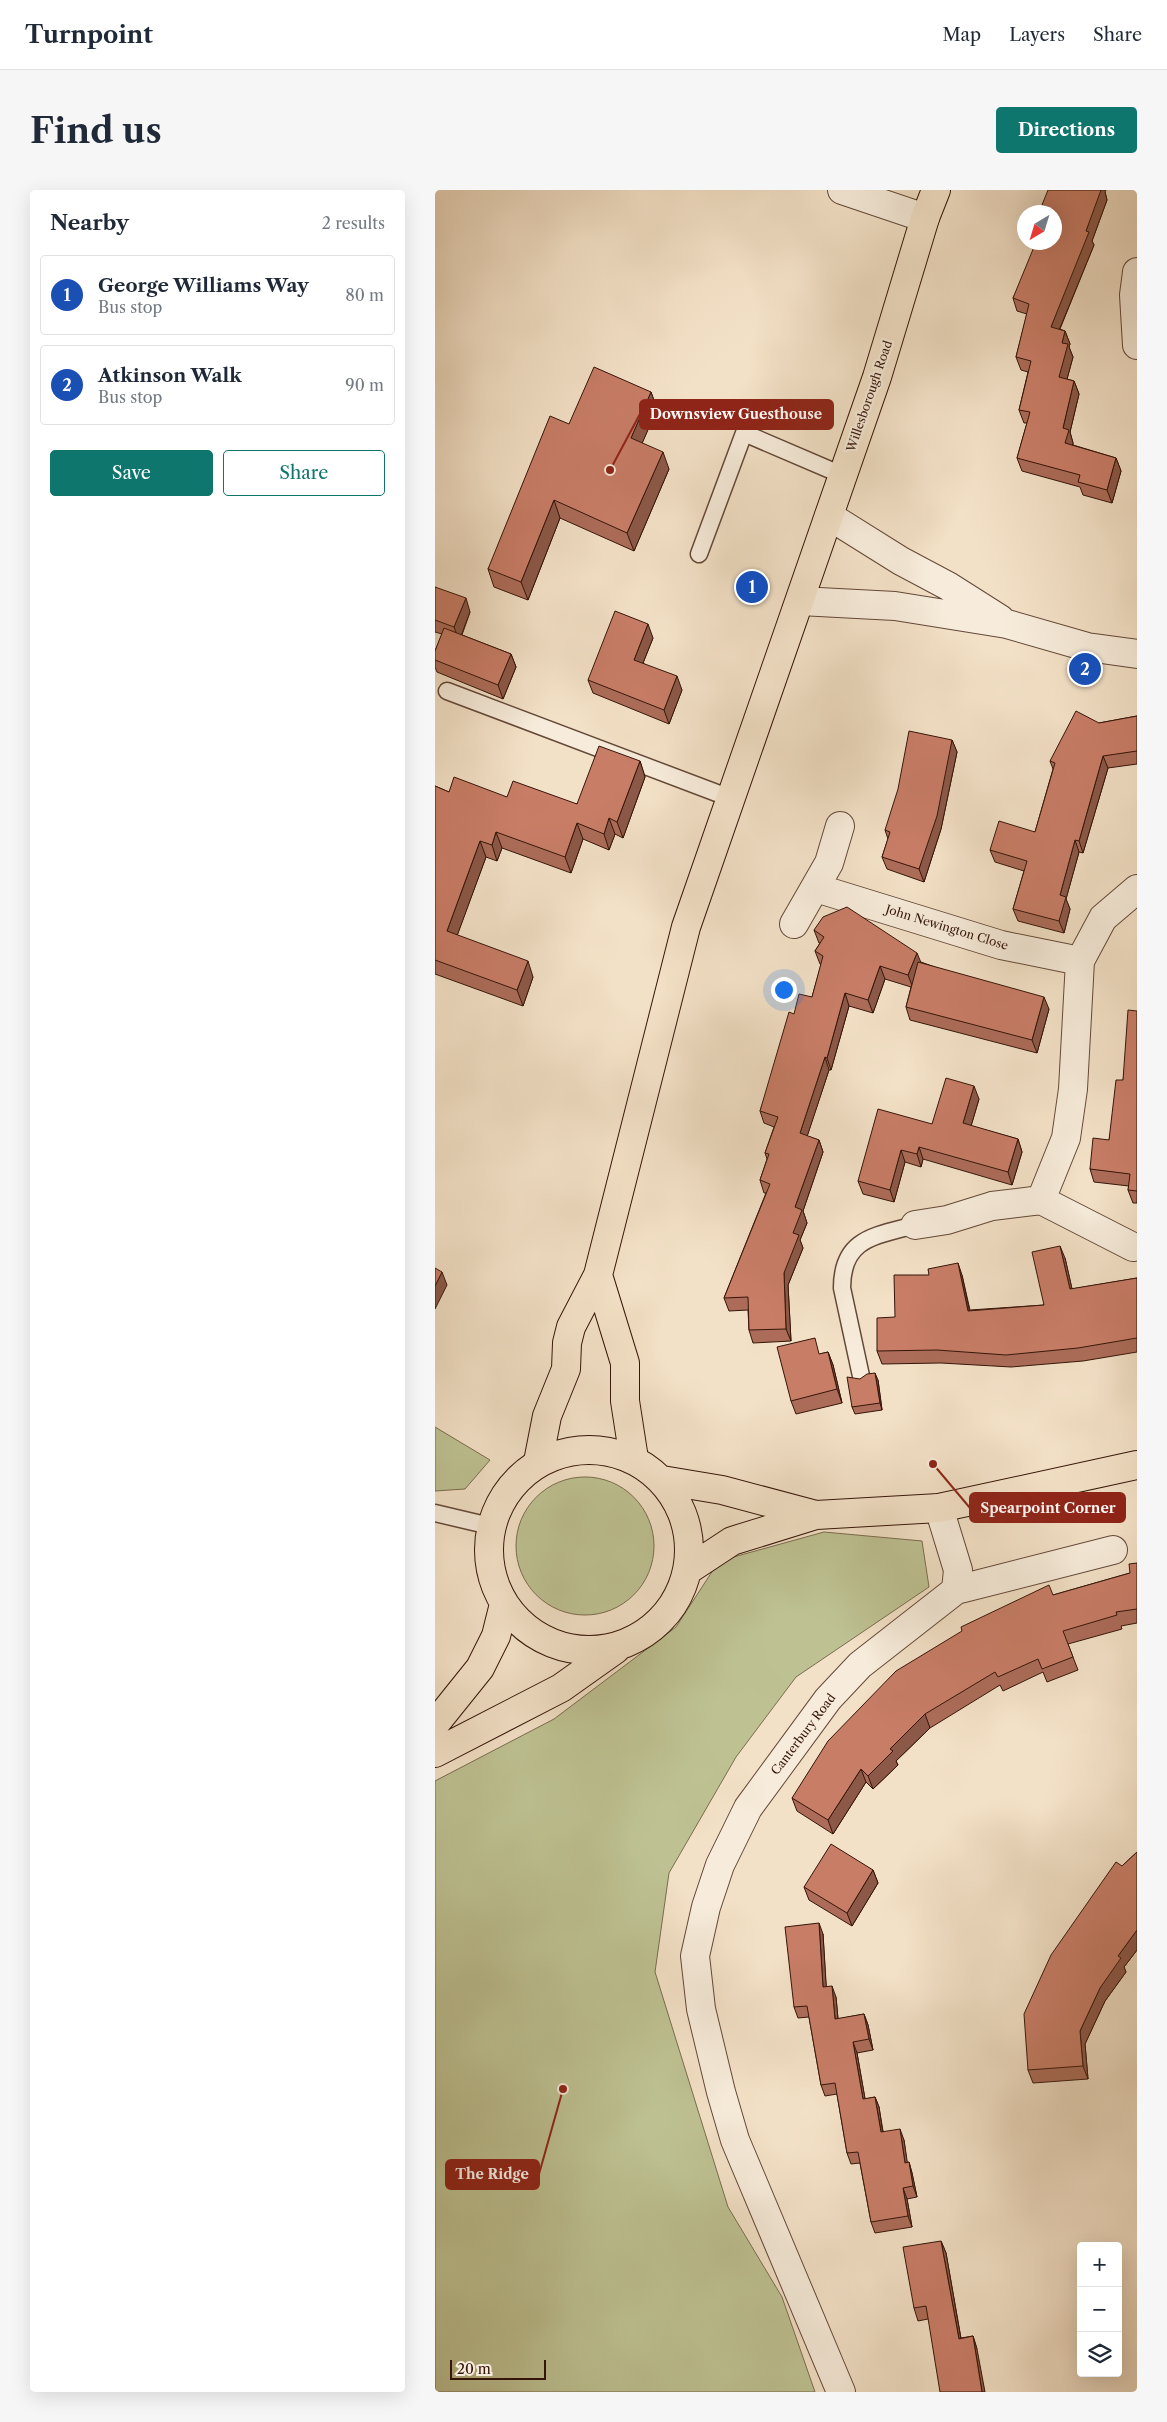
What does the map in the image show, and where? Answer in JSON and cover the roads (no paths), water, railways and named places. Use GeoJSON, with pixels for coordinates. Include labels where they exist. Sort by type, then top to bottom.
{"type":"FeatureCollection","features":[{"type":"Feature","properties":{"kind":"main road","name":"Willesborough Road"},"geometry":{"type":"LineString","coordinates":[[538,1462],[547,1416],[566,1368],[567,1343],[571,1327],[598,1275],[686,928],[877,377],[925,218],[936,190]]}},
{"type":"Feature","properties":{"kind":"main road"},"geometry":{"type":"LineString","coordinates":[[598,1275],[625,1363],[625,1401],[634,1460]]}},
{"type":"Feature","properties":{"kind":"main road"},"geometry":{"type":"LineString","coordinates":[[435,1753],[561,1688],[621,1646],[652,1629],[675,1603],[688,1570],[689,1538],[680,1507],[662,1480],[634,1460],[602,1450],[569,1451],[538,1462],[522,1474],[509,1488],[498,1506],[491,1526],[488,1553],[492,1580],[503,1604],[526,1629],[555,1645],[589,1651],[621,1646]]}},
{"type":"Feature","properties":{"kind":"main road"},"geometry":{"type":"LineString","coordinates":[[688,1570],[732,1541],[816,1515],[939,1508],[1137,1465]]}},
{"type":"Feature","properties":{"kind":"main road"},"geometry":{"type":"LineString","coordinates":[[662,1480],[722,1490],[816,1515]]}},
{"type":"Feature","properties":{"kind":"main road"},"geometry":{"type":"LineString","coordinates":[[435,1724],[480,1668],[496,1636],[503,1604]]}},
{"type":"Feature","properties":{"kind":"street"},"geometry":{"type":"LineString","coordinates":[[842,190],[925,218]]}},
{"type":"Feature","properties":{"kind":"street"},"geometry":{"type":"LineString","coordinates":[[1137,272],[1134,294],[1137,345]]}},
{"type":"Feature","properties":{"kind":"street"},"geometry":{"type":"LineString","coordinates":[[829,516],[1007,624]]}},
{"type":"Feature","properties":{"kind":"street"},"geometry":{"type":"LineString","coordinates":[[800,601],[895,606],[1007,624],[1087,647],[1137,654]]}},
{"type":"Feature","properties":{"kind":"street"},"geometry":{"type":"LineString","coordinates":[[794,924],[817,888],[829,863],[840,826]]}},
{"type":"Feature","properties":{"kind":"street","name":"John Newington Close"},"geometry":{"type":"LineString","coordinates":[[817,888],[1001,945],[1080,961]]}},
{"type":"Feature","properties":{"kind":"street"},"geometry":{"type":"LineString","coordinates":[[1041,1200],[1066,1138],[1073,1089],[1080,961],[1103,918],[1137,890]]}},
{"type":"Feature","properties":{"kind":"street"},"geometry":{"type":"LineString","coordinates":[[915,1225],[947,1220],[992,1206],[1041,1200],[1133,1247]]}},
{"type":"Feature","properties":{"kind":"street"},"geometry":{"type":"LineString","coordinates":[[939,1508],[959,1570],[956,1590]]}},
{"type":"Feature","properties":{"kind":"street","name":"Canterbury Road"},"geometry":{"type":"LineString","coordinates":[[841,2392],[735,2140],[721,2092],[701,2009],[695,1956],[706,1907],[721,1865],[748,1808],[827,1699],[853,1672],[956,1590],[1113,1550]]}},
{"type":"Feature","properties":{"kind":"lane"},"geometry":{"type":"LineString","coordinates":[[699,554],[744,433],[843,475]]}},
{"type":"Feature","properties":{"kind":"lane"},"geometry":{"type":"LineString","coordinates":[[447,692],[730,798]]}},
{"type":"Feature","properties":{"kind":"lane"},"geometry":{"type":"LineString","coordinates":[[861,1376],[842,1288],[842,1275],[851,1250],[869,1238],[915,1225]]}},
{"type":"Feature","properties":{"kind":"lane"},"geometry":{"type":"LineString","coordinates":[[435,1513],[491,1526]]}},
{"type":"Feature","properties":{"kind":"place","name":"Downsview Guesthouse"},"geometry":{"type":"Point","coordinates":[610,470]}},
{"type":"Feature","properties":{"kind":"place","name":"George Williams Way"},"geometry":{"type":"Point","coordinates":[752,587]}},
{"type":"Feature","properties":{"kind":"place","name":"Atkinson Walk"},"geometry":{"type":"Point","coordinates":[1085,669]}},
{"type":"Feature","properties":{"kind":"place","name":"Spearpoint Corner"},"geometry":{"type":"Point","coordinates":[933,1464]}},
{"type":"Feature","properties":{"kind":"place","name":"The Ridge"},"geometry":{"type":"Point","coordinates":[563,2089]}}]}
